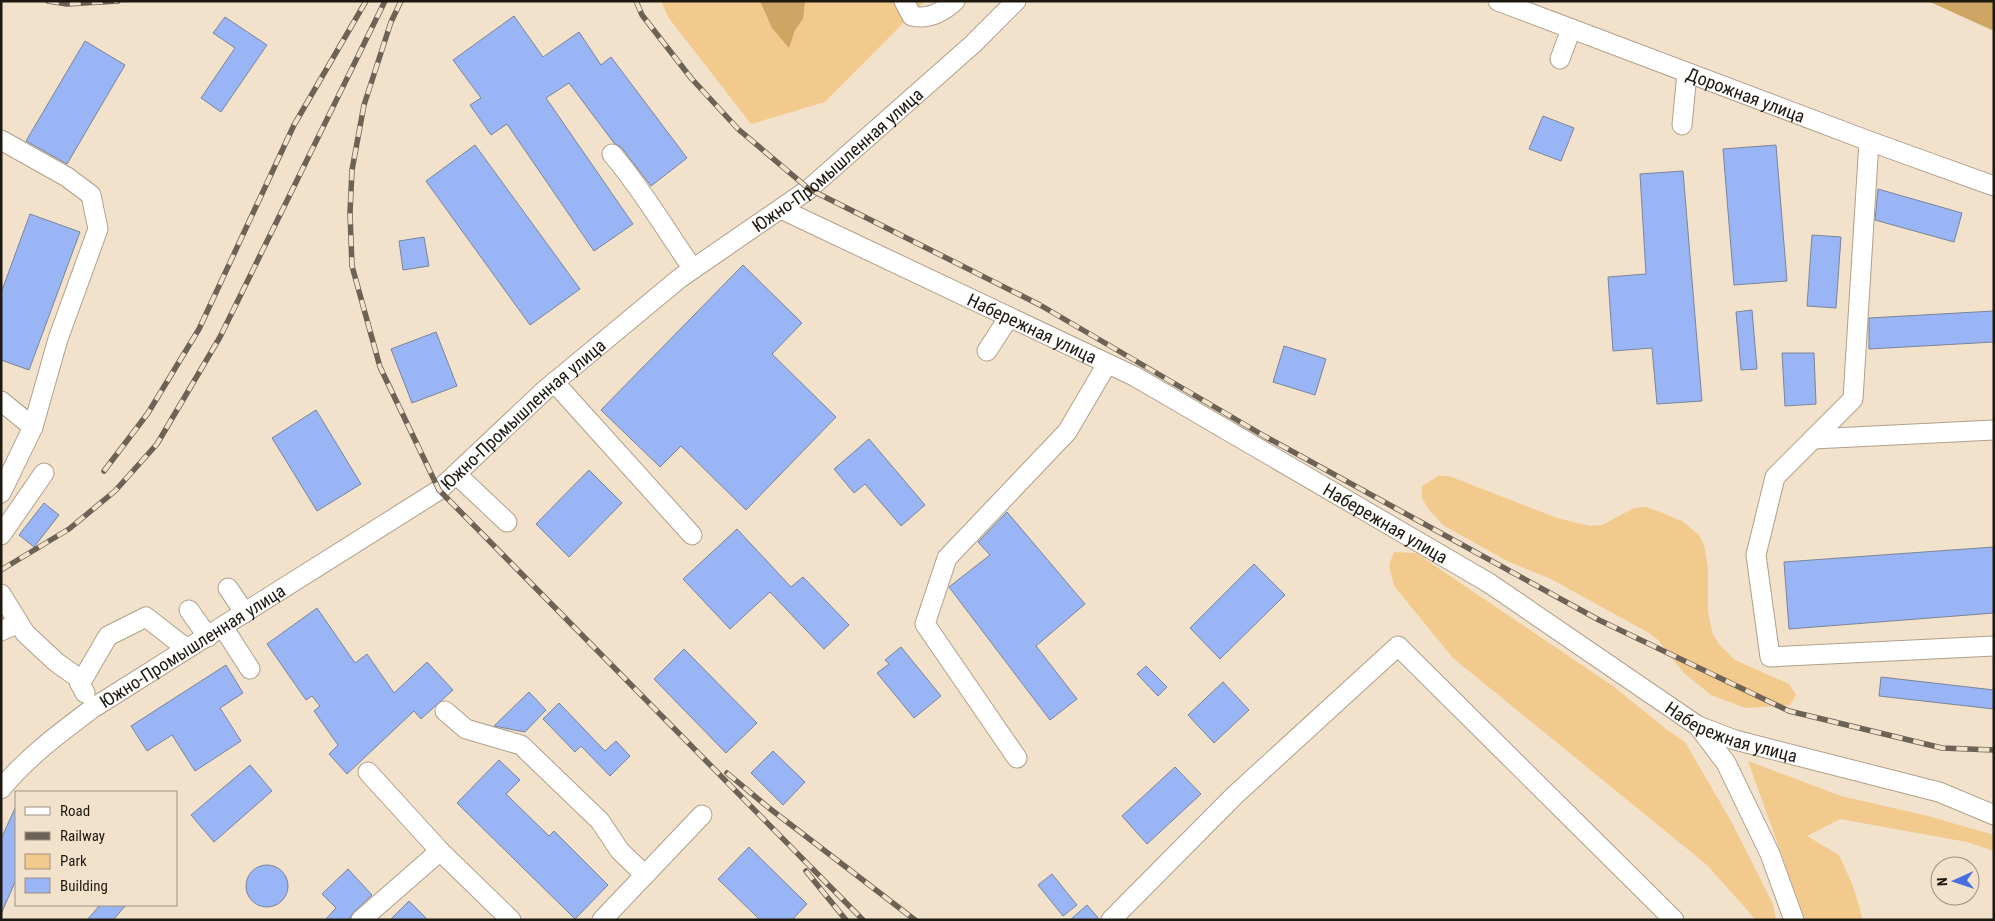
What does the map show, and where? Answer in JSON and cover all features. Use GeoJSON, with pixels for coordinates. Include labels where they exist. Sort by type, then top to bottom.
{"type":"FeatureCollection","features":[{"type":"Feature","properties":{"kind":"street"},"geometry":{"type":"LineString","coordinates":[[904,1],[912,16],[922,18],[946,9],[955,1]]}},
{"type":"Feature","properties":{"kind":"street","name":"Южно-Промышленная улица"},"geometry":{"type":"LineString","coordinates":[[1,789],[14,773],[51,740],[92,708],[439,490],[554,382],[693,270],[809,189],[973,44],[1016,1]]}},
{"type":"Feature","properties":{"kind":"street","name":"Дорожная улица"},"geometry":{"type":"LineString","coordinates":[[1498,1],[1868,141],[1994,186]]}},
{"type":"Feature","properties":{"kind":"street"},"geometry":{"type":"LineString","coordinates":[[1560,58],[1571,29]]}},
{"type":"Feature","properties":{"kind":"street"},"geometry":{"type":"LineString","coordinates":[[1682,125],[1687,73]]}},
{"type":"Feature","properties":{"kind":"street"},"geometry":{"type":"LineString","coordinates":[[1,140],[67,177],[90,195],[98,229],[58,339],[33,427],[1,493]]}},
{"type":"Feature","properties":{"kind":"street"},"geometry":{"type":"LineString","coordinates":[[1868,141],[1853,399],[1775,477],[1756,554],[1770,657],[1994,646]]}},
{"type":"Feature","properties":{"kind":"street"},"geometry":{"type":"LineString","coordinates":[[612,154],[632,178],[660,223],[693,270]]}},
{"type":"Feature","properties":{"kind":"street","name":"Набережная улица"},"geometry":{"type":"LineString","coordinates":[[782,209],[1134,376],[1489,583],[1698,726],[1736,740],[1939,792],[1994,815]]}},
{"type":"Feature","properties":{"kind":"street"},"geometry":{"type":"LineString","coordinates":[[987,351],[1009,317]]}},
{"type":"Feature","properties":{"kind":"street"},"geometry":{"type":"LineString","coordinates":[[1017,758],[925,624],[947,558],[1067,432],[1107,364]]}},
{"type":"Feature","properties":{"kind":"street"},"geometry":{"type":"LineString","coordinates":[[554,382],[692,535]]}},
{"type":"Feature","properties":{"kind":"street"},"geometry":{"type":"LineString","coordinates":[[1,401],[33,427]]}},
{"type":"Feature","properties":{"kind":"street"},"geometry":{"type":"LineString","coordinates":[[1813,438],[1994,430]]}},
{"type":"Feature","properties":{"kind":"street"},"geometry":{"type":"LineString","coordinates":[[1,534],[44,473]]}},
{"type":"Feature","properties":{"kind":"street"},"geometry":{"type":"LineString","coordinates":[[456,474],[507,522]]}},
{"type":"Feature","properties":{"kind":"street"},"geometry":{"type":"LineString","coordinates":[[228,588],[244,613]]}},
{"type":"Feature","properties":{"kind":"street"},"geometry":{"type":"LineString","coordinates":[[1,594],[25,633],[56,662],[77,677],[92,708]]}},
{"type":"Feature","properties":{"kind":"street"},"geometry":{"type":"LineString","coordinates":[[189,610],[215,632],[250,669]]}},
{"type":"Feature","properties":{"kind":"street"},"geometry":{"type":"LineString","coordinates":[[80,684],[108,636],[146,617],[187,649]]}},
{"type":"Feature","properties":{"kind":"street"},"geometry":{"type":"LineString","coordinates":[[1,631],[19,623]]}},
{"type":"Feature","properties":{"kind":"street"},"geometry":{"type":"LineString","coordinates":[[1111,920],[1235,795],[1398,646],[1674,920]]}},
{"type":"Feature","properties":{"kind":"street"},"geometry":{"type":"LineString","coordinates":[[444,711],[466,729],[521,744],[600,821],[620,851],[645,875]]}},
{"type":"Feature","properties":{"kind":"street"},"geometry":{"type":"LineString","coordinates":[[1698,726],[1726,763],[1770,854],[1794,920]]}},
{"type":"Feature","properties":{"kind":"street"},"geometry":{"type":"LineString","coordinates":[[368,772],[440,851],[511,920]]}},
{"type":"Feature","properties":{"kind":"street"},"geometry":{"type":"LineString","coordinates":[[602,920],[702,815]]}},
{"type":"Feature","properties":{"kind":"street"},"geometry":{"type":"LineString","coordinates":[[361,920],[440,851]]}},
{"type":"Feature","properties":{"kind":"green space"},"geometry":{"type":"Polygon","coordinates":[[[661,1],[925,1],[825,102],[751,124],[668,17],[661,1]]]}},
{"type":"Feature","properties":{"kind":"green space"},"geometry":{"type":"Polygon","coordinates":[[[1438,476],[1449,476],[1557,518],[1590,526],[1602,525],[1634,508],[1647,507],[1682,521],[1699,535],[1704,545],[1708,567],[1708,612],[1713,635],[1735,660],[1789,684],[1796,695],[1790,705],[1745,708],[1711,695],[1684,673],[1658,640],[1649,633],[1551,579],[1507,561],[1443,525],[1427,507],[1422,498],[1422,486],[1438,476]]]}},
{"type":"Feature","properties":{"kind":"green space"},"geometry":{"type":"Polygon","coordinates":[[[1394,552],[1416,553],[1613,686],[1685,742],[1731,821],[1773,904],[1776,920],[1756,920],[1707,865],[1453,658],[1394,586],[1389,565],[1394,552]]]}},
{"type":"Feature","properties":{"kind":"green space"},"geometry":{"type":"Polygon","coordinates":[[[1748,761],[1841,796],[1928,816],[1994,835],[1994,851],[1967,842],[1840,819],[1807,836],[1839,855],[1853,886],[1863,920],[1805,920],[1748,761]]]}},
{"type":"Feature","properties":{"kind":"shaded area"},"geometry":{"type":"Polygon","coordinates":[[[760,1],[805,1],[803,19],[795,30],[789,48],[772,28],[760,1]]]}},
{"type":"Feature","properties":{"kind":"shaded area"},"geometry":{"type":"Polygon","coordinates":[[[1928,1],[1994,1],[1994,31],[1928,1]]]}},
{"type":"Feature","properties":{"kind":"building"},"geometry":{"type":"Polygon","coordinates":[[[514,16],[543,57],[579,32],[601,65],[611,57],[687,158],[651,186],[621,147],[614,143],[569,83],[546,98],[633,224],[594,251],[507,124],[491,135],[470,105],[481,98],[453,60],[514,16]]]}},
{"type":"Feature","properties":{"kind":"building"},"geometry":{"type":"Polygon","coordinates":[[[225,17],[267,45],[221,112],[201,98],[235,48],[213,33],[225,17]]]}},
{"type":"Feature","properties":{"kind":"building"},"geometry":{"type":"Polygon","coordinates":[[[85,41],[125,65],[67,164],[26,141],[85,41]]]}},
{"type":"Feature","properties":{"kind":"building"},"geometry":{"type":"Polygon","coordinates":[[[1543,116],[1574,128],[1561,161],[1529,149],[1543,116]]]}},
{"type":"Feature","properties":{"kind":"building"},"geometry":{"type":"Polygon","coordinates":[[[475,145],[580,289],[530,325],[426,181],[475,145]]]}},
{"type":"Feature","properties":{"kind":"building"},"geometry":{"type":"Polygon","coordinates":[[[1776,145],[1787,281],[1734,285],[1723,149],[1776,145]]]}},
{"type":"Feature","properties":{"kind":"building"},"geometry":{"type":"Polygon","coordinates":[[[1683,171],[1702,401],[1657,404],[1652,348],[1613,351],[1608,277],[1646,274],[1640,174],[1683,171]]]}},
{"type":"Feature","properties":{"kind":"building"},"geometry":{"type":"Polygon","coordinates":[[[1878,189],[1962,213],[1954,242],[1875,220],[1878,189]]]}},
{"type":"Feature","properties":{"kind":"building"},"geometry":{"type":"Polygon","coordinates":[[[30,214],[80,232],[29,370],[1,360],[1,293],[30,214]]]}},
{"type":"Feature","properties":{"kind":"building"},"geometry":{"type":"Polygon","coordinates":[[[1812,235],[1841,237],[1836,308],[1807,306],[1812,235]]]}},
{"type":"Feature","properties":{"kind":"building"},"geometry":{"type":"Polygon","coordinates":[[[424,237],[429,266],[403,270],[399,241],[424,237]]]}},
{"type":"Feature","properties":{"kind":"building"},"geometry":{"type":"Polygon","coordinates":[[[743,265],[802,323],[772,354],[836,417],[746,510],[681,446],[660,467],[601,410],[743,265]]]}},
{"type":"Feature","properties":{"kind":"building"},"geometry":{"type":"Polygon","coordinates":[[[1752,310],[1757,369],[1741,370],[1736,312],[1752,310]]]}},
{"type":"Feature","properties":{"kind":"building"},"geometry":{"type":"Polygon","coordinates":[[[1994,311],[1994,342],[1869,349],[1869,318],[1994,311]]]}},
{"type":"Feature","properties":{"kind":"building"},"geometry":{"type":"Polygon","coordinates":[[[436,332],[457,386],[412,403],[391,349],[436,332]]]}},
{"type":"Feature","properties":{"kind":"building"},"geometry":{"type":"Polygon","coordinates":[[[1284,346],[1326,359],[1315,395],[1273,382],[1284,346]]]}},
{"type":"Feature","properties":{"kind":"building"},"geometry":{"type":"Polygon","coordinates":[[[1782,353],[1814,353],[1816,404],[1785,406],[1782,353]]]}},
{"type":"Feature","properties":{"kind":"building"},"geometry":{"type":"Polygon","coordinates":[[[316,410],[361,484],[317,511],[272,438],[316,410]]]}},
{"type":"Feature","properties":{"kind":"building"},"geometry":{"type":"Polygon","coordinates":[[[869,439],[925,505],[901,526],[865,484],[854,493],[834,469],[869,439]]]}},
{"type":"Feature","properties":{"kind":"building"},"geometry":{"type":"Polygon","coordinates":[[[589,470],[622,503],[569,557],[536,524],[589,470]]]}},
{"type":"Feature","properties":{"kind":"building"},"geometry":{"type":"Polygon","coordinates":[[[44,503],[59,515],[34,547],[19,535],[44,503]]]}},
{"type":"Feature","properties":{"kind":"building"},"geometry":{"type":"Polygon","coordinates":[[[1007,512],[1085,604],[1036,646],[1077,699],[1050,720],[949,587],[990,555],[978,542],[1007,512]]]}},
{"type":"Feature","properties":{"kind":"building"},"geometry":{"type":"Polygon","coordinates":[[[737,529],[791,587],[803,577],[849,625],[824,649],[770,592],[730,629],[683,579],[737,529]]]}},
{"type":"Feature","properties":{"kind":"building"},"geometry":{"type":"Polygon","coordinates":[[[1994,547],[1994,613],[1789,629],[1784,562],[1994,547]]]}},
{"type":"Feature","properties":{"kind":"building"},"geometry":{"type":"Polygon","coordinates":[[[1254,564],[1285,595],[1220,659],[1190,628],[1254,564]]]}},
{"type":"Feature","properties":{"kind":"building"},"geometry":{"type":"Polygon","coordinates":[[[317,608],[355,663],[367,654],[394,693],[427,662],[453,690],[421,719],[414,711],[347,774],[329,754],[338,745],[314,711],[320,706],[312,696],[306,700],[267,644],[317,608]]]}},
{"type":"Feature","properties":{"kind":"building"},"geometry":{"type":"Polygon","coordinates":[[[901,647],[941,696],[914,718],[877,673],[889,664],[885,660],[901,647]]]}},
{"type":"Feature","properties":{"kind":"building"},"geometry":{"type":"Polygon","coordinates":[[[684,649],[757,723],[726,753],[654,679],[684,649]]]}},
{"type":"Feature","properties":{"kind":"building"},"geometry":{"type":"Polygon","coordinates":[[[226,665],[243,693],[220,708],[241,741],[195,771],[172,735],[147,751],[131,726],[226,665]]]}},
{"type":"Feature","properties":{"kind":"building"},"geometry":{"type":"Polygon","coordinates":[[[1146,666],[1167,687],[1158,696],[1137,674],[1146,666]]]}},
{"type":"Feature","properties":{"kind":"building"},"geometry":{"type":"Polygon","coordinates":[[[1881,677],[1994,690],[1994,709],[1879,696],[1881,677]]]}},
{"type":"Feature","properties":{"kind":"building"},"geometry":{"type":"Polygon","coordinates":[[[1223,682],[1249,710],[1214,743],[1188,715],[1223,682]]]}},
{"type":"Feature","properties":{"kind":"building"},"geometry":{"type":"Polygon","coordinates":[[[529,692],[546,710],[525,732],[494,726],[529,692]]]}},
{"type":"Feature","properties":{"kind":"building"},"geometry":{"type":"Polygon","coordinates":[[[559,703],[605,751],[616,741],[630,756],[610,776],[581,746],[575,752],[543,719],[559,703]]]}},
{"type":"Feature","properties":{"kind":"building"},"geometry":{"type":"Polygon","coordinates":[[[773,751],[805,782],[783,805],[751,773],[773,751]]]}},
{"type":"Feature","properties":{"kind":"building"},"geometry":{"type":"Polygon","coordinates":[[[499,760],[520,780],[506,794],[549,836],[554,831],[608,885],[575,919],[457,803],[499,760]]]}},
{"type":"Feature","properties":{"kind":"building"},"geometry":{"type":"Polygon","coordinates":[[[250,765],[272,791],[214,842],[191,815],[250,765]]]}},
{"type":"Feature","properties":{"kind":"building"},"geometry":{"type":"Polygon","coordinates":[[[1175,767],[1201,794],[1147,844],[1122,816],[1175,767]]]}},
{"type":"Feature","properties":{"kind":"building"},"geometry":{"type":"Polygon","coordinates":[[[15,808],[15,882],[1,914],[1,839],[15,808]]]}},
{"type":"Feature","properties":{"kind":"building"},"geometry":{"type":"Polygon","coordinates":[[[749,847],[807,904],[792,920],[760,920],[718,879],[749,847]]]}},
{"type":"Feature","properties":{"kind":"building"},"geometry":{"type":"Polygon","coordinates":[[[263,865],[271,865],[282,871],[288,886],[282,901],[271,907],[263,907],[252,901],[246,890],[246,882],[252,871],[263,865]]]}},
{"type":"Feature","properties":{"kind":"building"},"geometry":{"type":"Polygon","coordinates":[[[348,869],[372,895],[348,920],[325,920],[336,908],[322,894],[348,869]]]}},
{"type":"Feature","properties":{"kind":"building"},"geometry":{"type":"Polygon","coordinates":[[[1052,874],[1077,905],[1063,916],[1038,885],[1052,874]]]}},
{"type":"Feature","properties":{"kind":"building"},"geometry":{"type":"Polygon","coordinates":[[[409,901],[428,920],[390,920],[409,901]]]}},
{"type":"Feature","properties":{"kind":"building"},"geometry":{"type":"Polygon","coordinates":[[[1087,905],[1100,920],[1070,920],[1087,905]]]}},
{"type":"Feature","properties":{"kind":"building"},"geometry":{"type":"Polygon","coordinates":[[[99,906],[125,906],[113,920],[87,920],[99,906]]]}},
{"type":"Feature","properties":{"kind":"railway"},"geometry":{"type":"LineString","coordinates":[[48,1],[67,4],[118,1]]}},
{"type":"Feature","properties":{"kind":"railway"},"geometry":{"type":"LineString","coordinates":[[104,471],[148,413],[199,329],[294,125],[366,1]]}},
{"type":"Feature","properties":{"kind":"railway"},"geometry":{"type":"LineString","coordinates":[[1,570],[69,529],[115,491],[157,444],[220,337],[385,1]]}},
{"type":"Feature","properties":{"kind":"railway"},"geometry":{"type":"LineString","coordinates":[[401,1],[391,22],[364,105],[352,170],[350,213],[352,266],[380,367],[439,490],[863,920]]}},
{"type":"Feature","properties":{"kind":"railway"},"geometry":{"type":"LineString","coordinates":[[636,1],[642,15],[691,78],[738,129],[809,189],[1040,305],[1266,437],[1599,620],[1789,711],[1942,748],[1994,750]]}},
{"type":"Feature","properties":{"kind":"railway"},"geometry":{"type":"LineString","coordinates":[[727,773],[769,808],[915,920]]}},
{"type":"Feature","properties":{"kind":"railway"},"geometry":{"type":"LineString","coordinates":[[806,871],[846,920]]}}]}
